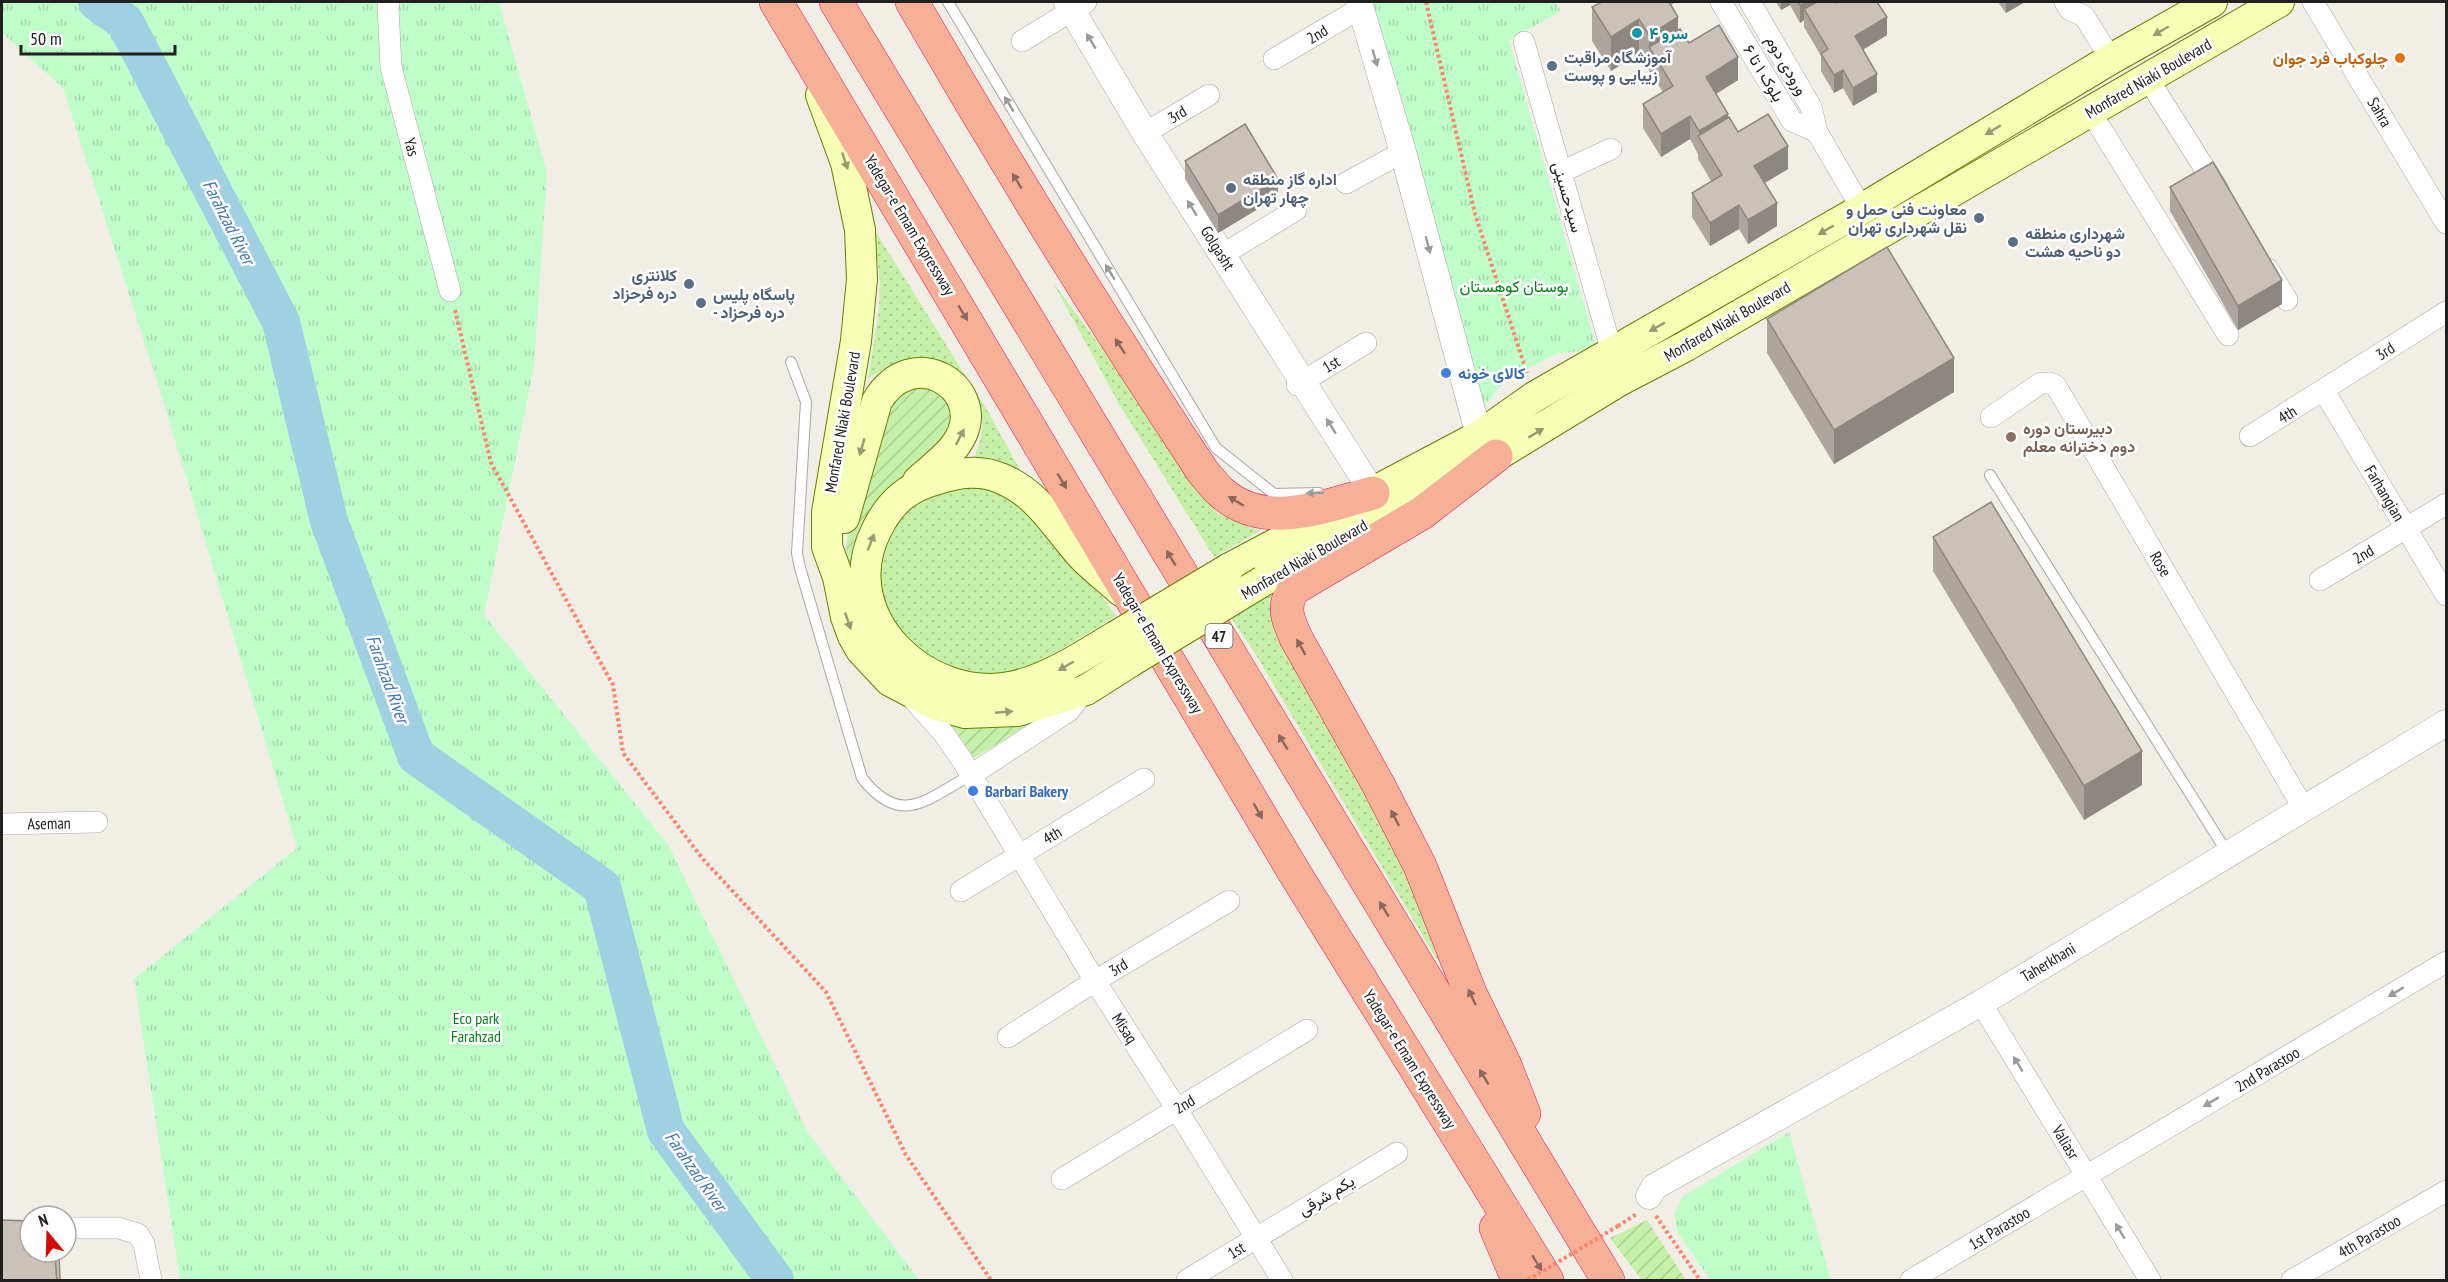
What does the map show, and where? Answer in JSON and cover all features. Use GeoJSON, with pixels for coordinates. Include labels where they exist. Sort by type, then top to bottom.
{"type":"FeatureCollection","features":[{"type":"Feature","properties":{"kind":"highway","name":"Yadegar-e Emam Expressway"},"geometry":{"type":"LineString","coordinates":[[776,2],[1300,882],[1547,1281]]}},
{"type":"Feature","properties":{"kind":"highway","name":"47"},"geometry":{"type":"LineString","coordinates":[[836,2],[1557,1196]]}},
{"type":"Feature","properties":{"kind":"highway"},"geometry":{"type":"LineString","coordinates":[[912,2],[976,114],[1091,300],[1203,472],[1222,493],[1243,506],[1275,514],[1305,511],[1373,493]]}},
{"type":"Feature","properties":{"kind":"highway"},"geometry":{"type":"LineString","coordinates":[[1488,446],[1422,513],[1293,589],[1287,599],[1286,615],[1296,638],[1379,786],[1420,866],[1471,995],[1505,1065],[1557,1196],[1613,1277]]}},
{"type":"Feature","properties":{"kind":"highway"},"geometry":{"type":"LineString","coordinates":[[1458,1137],[1518,1281]]}},
{"type":"Feature","properties":{"kind":"main road","name":"Monfared Niaki Boulevard"},"geometry":{"type":"LineString","coordinates":[[804,47],[846,163],[860,230],[862,279],[856,341],[827,513],[827,547],[838,577],[846,616],[861,650],[891,681],[907,692],[936,705],[965,712],[993,713],[1018,711],[1086,690],[1263,581],[1382,514],[1488,446],[1534,397],[1862,209],[2112,59],[2212,2]]}},
{"type":"Feature","properties":{"kind":"main road","name":"Monfared Niaki Boulevard"},"geometry":{"type":"LineString","coordinates":[[1132,601],[1082,555],[1039,503],[1018,487],[999,477],[982,473],[960,473],[933,480],[904,492],[884,515],[867,552],[869,597],[878,622],[891,643],[914,665],[949,683],[976,688],[1013,686],[1053,673],[1228,569],[1373,493],[1488,446],[1686,346],[2279,2]]}},
{"type":"Feature","properties":{"kind":"main road"},"geometry":{"type":"LineString","coordinates":[[1686,346],[1756,325],[1772,317],[2157,93],[2266,24],[2287,2]]}},
{"type":"Feature","properties":{"kind":"main road"},"geometry":{"type":"LineString","coordinates":[[838,577],[845,507],[876,401],[884,388],[903,375],[914,372],[937,375],[947,381],[959,394],[965,412],[963,433],[947,455],[904,492]]}},
{"type":"Feature","properties":{"kind":"street","name":"Yas"},"geometry":{"type":"LineString","coordinates":[[390,2],[388,8],[391,67],[450,291]]}},
{"type":"Feature","properties":{"kind":"street","name":"بلوک ۱ تا ۶"},"geometry":{"type":"LineString","coordinates":[[1721,2],[1792,121],[1816,132]]}},
{"type":"Feature","properties":{"kind":"street","name":"ورودی دوم"},"geometry":{"type":"LineString","coordinates":[[1750,2],[1811,106],[1816,132]]}},
{"type":"Feature","properties":{"kind":"street"},"geometry":{"type":"LineString","coordinates":[[2065,2],[2070,10],[2084,9],[2112,59]]}},
{"type":"Feature","properties":{"kind":"street","name":"Sahra"},"geometry":{"type":"LineString","coordinates":[[2313,2],[2446,223]]}},
{"type":"Feature","properties":{"kind":"street","name":"Golgasht"},"geometry":{"type":"LineString","coordinates":[[1075,4],[1145,133],[1300,383],[1373,493]]}},
{"type":"Feature","properties":{"kind":"street"},"geometry":{"type":"LineString","coordinates":[[1022,41],[1075,4]]}},
{"type":"Feature","properties":{"kind":"street"},"geometry":{"type":"LineString","coordinates":[[1360,5],[1488,446]]}},
{"type":"Feature","properties":{"kind":"street","name":"2nd"},"geometry":{"type":"LineString","coordinates":[[1274,60],[1360,5]]}},
{"type":"Feature","properties":{"kind":"street","name":"سیدحسینی"},"geometry":{"type":"LineString","coordinates":[[1524,42],[1612,352]]}},
{"type":"Feature","properties":{"kind":"street"},"geometry":{"type":"LineString","coordinates":[[2157,93],[2232,211]]}},
{"type":"Feature","properties":{"kind":"street","name":"3rd"},"geometry":{"type":"LineString","coordinates":[[1145,133],[1209,95]]}},
{"type":"Feature","properties":{"kind":"street"},"geometry":{"type":"LineString","coordinates":[[2100,127],[2228,335]]}},
{"type":"Feature","properties":{"kind":"street"},"geometry":{"type":"LineString","coordinates":[[1816,132],[1862,209]]}},
{"type":"Feature","properties":{"kind":"street"},"geometry":{"type":"LineString","coordinates":[[1561,172],[1611,149]]}},
{"type":"Feature","properties":{"kind":"street"},"geometry":{"type":"LineString","coordinates":[[1346,183],[1403,152]]}},
{"type":"Feature","properties":{"kind":"street"},"geometry":{"type":"LineString","coordinates":[[1222,255],[1296,210]]}},
{"type":"Feature","properties":{"kind":"street"},"geometry":{"type":"LineString","coordinates":[[2256,251],[2287,300]]}},
{"type":"Feature","properties":{"kind":"street","name":"3rd"},"geometry":{"type":"LineString","coordinates":[[2324,391],[2446,312]]}},
{"type":"Feature","properties":{"kind":"street","name":"1st"},"geometry":{"type":"LineString","coordinates":[[1300,383],[1366,343]]}},
{"type":"Feature","properties":{"kind":"street","name":"Rose"},"geometry":{"type":"LineString","coordinates":[[1991,417],[2041,383],[2056,386],[2304,809]]}},
{"type":"Feature","properties":{"kind":"street","name":"4th"},"geometry":{"type":"LineString","coordinates":[[2250,436],[2324,391]]}},
{"type":"Feature","properties":{"kind":"street","name":"Farhangian"},"geometry":{"type":"LineString","coordinates":[[2324,391],[2446,595]]}},
{"type":"Feature","properties":{"kind":"street"},"geometry":{"type":"LineString","coordinates":[[2406,528],[2446,504]]}},
{"type":"Feature","properties":{"kind":"street","name":"2nd"},"geometry":{"type":"LineString","coordinates":[[2320,580],[2406,528]]}},
{"type":"Feature","properties":{"kind":"street"},"geometry":{"type":"LineString","coordinates":[[971,775],[1069,711],[1086,690]]}},
{"type":"Feature","properties":{"kind":"street","name":"Misaq"},"geometry":{"type":"LineString","coordinates":[[907,692],[944,734],[971,775],[1095,981],[1282,1281]]}},
{"type":"Feature","properties":{"kind":"street","name":"Taherkhani"},"geometry":{"type":"LineString","coordinates":[[1649,1196],[1654,1187],[1981,1003],[2446,723]]}},
{"type":"Feature","properties":{"kind":"street","name":"4th"},"geometry":{"type":"LineString","coordinates":[[961,891],[1144,779]]}},
{"type":"Feature","properties":{"kind":"street","name":"Aseman"},"geometry":{"type":"LineString","coordinates":[[2,824],[97,822]]}},
{"type":"Feature","properties":{"kind":"street","name":"3rd"},"geometry":{"type":"LineString","coordinates":[[1008,1037],[1095,981],[1229,901]]}},
{"type":"Feature","properties":{"kind":"street","name":"2nd Parastoo"},"geometry":{"type":"LineString","coordinates":[[2087,1176],[2446,962]]}},
{"type":"Feature","properties":{"kind":"street","name":"Valiasr"},"geometry":{"type":"LineString","coordinates":[[1981,1003],[2150,1281]]}},
{"type":"Feature","properties":{"kind":"street","name":"2nd"},"geometry":{"type":"LineString","coordinates":[[1062,1179],[1307,1030]]}},
{"type":"Feature","properties":{"kind":"street","name":"یکم شرقی"},"geometry":{"type":"LineString","coordinates":[[1255,1238],[1397,1153]]}},
{"type":"Feature","properties":{"kind":"street","name":"1st Parastoo"},"geometry":{"type":"LineString","coordinates":[[1911,1281],[2087,1176]]}},
{"type":"Feature","properties":{"kind":"street","name":"4th Parastoo"},"geometry":{"type":"LineString","coordinates":[[2292,1281],[2446,1191]]}},
{"type":"Feature","properties":{"kind":"street"},"geometry":{"type":"LineString","coordinates":[[78,1228],[118,1228],[138,1234],[144,1245],[151,1281]]}},
{"type":"Feature","properties":{"kind":"street","name":"1st"},"geometry":{"type":"LineString","coordinates":[[1187,1281],[1255,1238]]}},
{"type":"Feature","properties":{"kind":"lane"},"geometry":{"type":"LineString","coordinates":[[948,2],[1216,448],[1274,494],[1373,493]]}},
{"type":"Feature","properties":{"kind":"lane"},"geometry":{"type":"LineString","coordinates":[[791,362],[806,402],[797,553],[862,778],[872,791],[885,801],[899,806],[914,806],[971,775]]}},
{"type":"Feature","properties":{"kind":"lane"},"geometry":{"type":"LineString","coordinates":[[1990,475],[2228,854]]}},
{"type":"Feature","properties":{"kind":"path"},"geometry":{"type":"LineString","coordinates":[[1426,2],[1475,214],[1534,397]]}},
{"type":"Feature","properties":{"kind":"path"},"geometry":{"type":"LineString","coordinates":[[450,291],[491,463],[614,685],[623,753],[702,858],[826,992],[906,1155],[991,1281]]}},
{"type":"Feature","properties":{"kind":"path"},"geometry":{"type":"LineString","coordinates":[[1649,1196],[1649,1205],[1700,1281]]}},
{"type":"Feature","properties":{"kind":"path"},"geometry":{"type":"LineString","coordinates":[[1528,1281],[1618,1226]]}},
{"type":"Feature","properties":{"kind":"green space","name":"Eco park Farahzad"},"geometry":{"type":"Polygon","coordinates":[[[2,2],[499,2],[547,173],[534,367],[484,615],[669,846],[808,1133],[919,1280],[180,1280],[134,979],[297,848],[162,397],[63,88],[2,33],[2,2]]]}},
{"type":"Feature","properties":{"kind":"green space","name":"بوستان کوهستان"},"geometry":{"type":"Polygon","coordinates":[[[1369,2],[1555,2],[1561,11],[1509,40],[1597,350],[1558,353],[1507,380],[1483,407],[1369,2]]]}},
{"type":"Feature","properties":{"kind":"green space"},"geometry":{"type":"Polygon","coordinates":[[[874,229],[990,415],[1020,470],[974,458],[981,436],[980,412],[956,373],[940,361],[919,357],[908,359],[887,367],[868,379],[879,310],[880,282],[874,229]]]}},
{"type":"Feature","properties":{"kind":"green space"},"geometry":{"type":"Polygon","coordinates":[[[1052,281],[1135,393],[1217,513],[1260,531],[1214,557],[1119,404],[1052,281]]]}},
{"type":"Feature","properties":{"kind":"green space"},"geometry":{"type":"Polygon","coordinates":[[[892,388],[941,388],[957,423],[858,564],[844,563],[849,524],[892,388]]]}},
{"type":"Feature","properties":{"kind":"green space"},"geometry":{"type":"Polygon","coordinates":[[[951,483],[1008,490],[1076,559],[1116,616],[1032,665],[1004,674],[980,677],[927,661],[887,617],[877,566],[894,518],[916,500],[951,483]]]}},
{"type":"Feature","properties":{"kind":"green space"},"geometry":{"type":"Polygon","coordinates":[[[1299,570],[1283,591],[1327,710],[1498,1062],[1253,650],[1227,612],[1299,570]]]}},
{"type":"Feature","properties":{"kind":"green space"},"geometry":{"type":"Polygon","coordinates":[[[1033,722],[974,758],[953,727],[1033,722]]]}},
{"type":"Feature","properties":{"kind":"green space"},"geometry":{"type":"Polygon","coordinates":[[[1789,1132],[1831,1280],[1710,1280],[1677,1232],[1674,1215],[1682,1197],[1789,1132]]]}},
{"type":"Feature","properties":{"kind":"green space"},"geometry":{"type":"Polygon","coordinates":[[[1647,1220],[1686,1280],[1642,1280],[1610,1238],[1647,1220]]]}},
{"type":"Feature","properties":{"kind":"building"},"geometry":{"type":"Polygon","coordinates":[[[1602,2],[1669,2],[1678,17],[1649,35],[1639,19],[1611,37],[1592,7],[1602,2]]]}},
{"type":"Feature","properties":{"kind":"building"},"geometry":{"type":"Polygon","coordinates":[[[1817,2],[1877,2],[1887,17],[1855,36],[1877,74],[1853,88],[1843,70],[1834,75],[1821,54],[1828,49],[1804,9],[1817,2]]]}},
{"type":"Feature","properties":{"kind":"building"},"geometry":{"type":"Polygon","coordinates":[[[1719,25],[1738,57],[1706,77],[1728,114],[1699,131],[1690,116],[1661,134],[1643,104],[1673,86],[1649,47],[1680,29],[1689,43],[1719,25]]]}},
{"type":"Feature","properties":{"kind":"building"},"geometry":{"type":"Polygon","coordinates":[[[1768,114],[1788,146],[1754,166],[1777,203],[1748,220],[1739,205],[1710,223],[1692,193],[1722,175],[1698,136],[1729,117],[1738,132],[1768,114]]]}},
{"type":"Feature","properties":{"kind":"building","name":"اداره گاز منطقه چهار تهران"},"geometry":{"type":"Polygon","coordinates":[[[1245,124],[1278,179],[1218,215],[1185,161],[1245,124]]]}},
{"type":"Feature","properties":{"kind":"building"},"geometry":{"type":"Polygon","coordinates":[[[2213,162],[2282,280],[2238,306],[2170,187],[2213,162]]]}},
{"type":"Feature","properties":{"kind":"building"},"geometry":{"type":"Polygon","coordinates":[[[1887,247],[1954,358],[1834,430],[1767,319],[1887,247]]]}},
{"type":"Feature","properties":{"kind":"building"},"geometry":{"type":"Polygon","coordinates":[[[1991,502],[2142,751],[2084,786],[1933,537],[1991,502]]]}},
{"type":"Feature","properties":{"kind":"building"},"geometry":{"type":"Polygon","coordinates":[[[2,1220],[18,1221],[18,1264],[56,1264],[57,1281],[2,1281],[2,1220]]]}},
{"type":"Feature","properties":{"kind":"building"},"geometry":{"type":"Polygon","coordinates":[[[56,1264],[59,1264],[60,1281],[57,1281],[56,1264]]]}},
{"type":"Feature","properties":{"kind":"waterway","name":"Farahzad River"},"geometry":{"type":"LineString","coordinates":[[97,2],[125,22],[281,322],[329,521],[416,756],[602,887],[666,1131],[775,1280]]}},
{"type":"Feature","properties":{"kind":"place","name":"سرو ۴"},"geometry":{"type":"Point","coordinates":[1637,33]}},
{"type":"Feature","properties":{"kind":"place","name":"چلوکباب فرد جوان"},"geometry":{"type":"Point","coordinates":[2400,58]}},
{"type":"Feature","properties":{"kind":"place","name":"آموزشگاه مراقبت زیبایی و پوست"},"geometry":{"type":"Point","coordinates":[1552,66]}},
{"type":"Feature","properties":{"kind":"place","name":"اداره گاز منطقه چهار تهران"},"geometry":{"type":"Point","coordinates":[1231,188]}},
{"type":"Feature","properties":{"kind":"place","name":"معاونت فنی حمل و نقل شهرداری تهران"},"geometry":{"type":"Point","coordinates":[1979,218]}},
{"type":"Feature","properties":{"kind":"place","name":"شهرداری منطقه دو ناحیه هشت"},"geometry":{"type":"Point","coordinates":[2013,242]}},
{"type":"Feature","properties":{"kind":"place","name":"کلانتری دره فرحزاد"},"geometry":{"type":"Point","coordinates":[689,284]}},
{"type":"Feature","properties":{"kind":"place","name":"پاسگاه پلیس - دره فرحزاد"},"geometry":{"type":"Point","coordinates":[701,303]}},
{"type":"Feature","properties":{"kind":"place","name":"کالای خونه"},"geometry":{"type":"Point","coordinates":[1446,373]}},
{"type":"Feature","properties":{"kind":"place","name":"دبیرستان دوره دوم دخترانه معلم"},"geometry":{"type":"Point","coordinates":[2011,437]}},
{"type":"Feature","properties":{"kind":"place","name":"Barbari Bakery"},"geometry":{"type":"Point","coordinates":[973,791]}}]}
